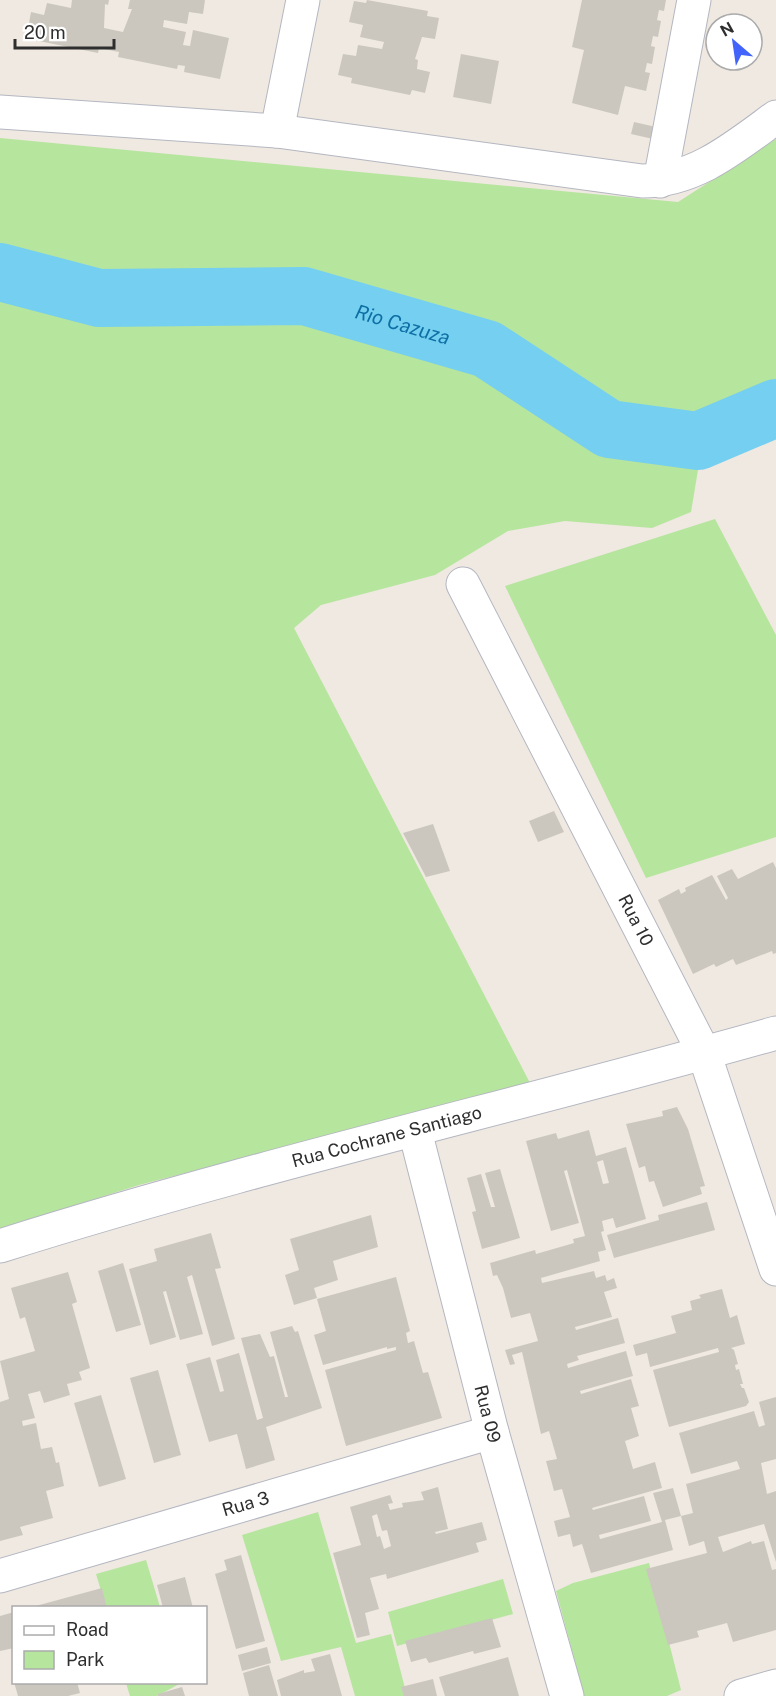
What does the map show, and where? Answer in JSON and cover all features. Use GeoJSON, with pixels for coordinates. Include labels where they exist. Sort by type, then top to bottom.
{"type":"FeatureCollection","features":[{"type":"Feature","properties":{"kind":"street"},"geometry":{"type":"LineString","coordinates":[[277,131],[303,0]]}},
{"type":"Feature","properties":{"kind":"street"},"geometry":{"type":"LineString","coordinates":[[660,181],[694,0]]}},
{"type":"Feature","properties":{"kind":"street"},"geometry":{"type":"LineString","coordinates":[[0,112],[277,131],[642,181],[660,181],[682,176],[707,165],[776,117]]}},
{"type":"Feature","properties":{"kind":"street","name":"Rua 10"},"geometry":{"type":"LineString","coordinates":[[463,584],[704,1053],[776,1269]]}},
{"type":"Feature","properties":{"kind":"street","name":"Rua Cochrane Santiago"},"geometry":{"type":"LineString","coordinates":[[0,1246],[149,1200],[776,1033]]}},
{"type":"Feature","properties":{"kind":"street","name":"Rua 09"},"geometry":{"type":"LineString","coordinates":[[415,1131],[492,1432],[567,1696]]}},
{"type":"Feature","properties":{"kind":"street","name":"Rua 3"},"geometry":{"type":"LineString","coordinates":[[0,1576],[492,1432]]}},
{"type":"Feature","properties":{"kind":"street"},"geometry":{"type":"LineString","coordinates":[[741,1696],[776,1686]]}},
{"type":"Feature","properties":{"kind":"green space"},"geometry":{"type":"Polygon","coordinates":[[[0,138],[678,202],[776,139],[776,433],[699,464],[691,512],[652,528],[565,521],[508,531],[435,575],[321,605],[294,628],[530,1083],[139,1185],[0,1229],[0,138]]]}},
{"type":"Feature","properties":{"kind":"green space"},"geometry":{"type":"Polygon","coordinates":[[[715,519],[776,635],[776,837],[646,878],[505,586],[715,519]]]}},
{"type":"Feature","properties":{"kind":"green space"},"geometry":{"type":"Polygon","coordinates":[[[318,1512],[356,1643],[391,1634],[407,1696],[355,1696],[341,1647],[281,1661],[242,1535],[318,1512]]]}},
{"type":"Feature","properties":{"kind":"green space"},"geometry":{"type":"Polygon","coordinates":[[[146,1560],[160,1606],[106,1606],[96,1574],[146,1560]]]}},
{"type":"Feature","properties":{"kind":"green space"},"geometry":{"type":"Polygon","coordinates":[[[649,1563],[681,1690],[667,1696],[583,1696],[578,1685],[576,1665],[556,1591],[573,1583],[649,1563]]]}},
{"type":"Feature","properties":{"kind":"green space"},"geometry":{"type":"Polygon","coordinates":[[[503,1579],[513,1614],[397,1646],[388,1612],[503,1579]]]}},
{"type":"Feature","properties":{"kind":"green space"},"geometry":{"type":"Polygon","coordinates":[[[126,1684],[179,1684],[157,1696],[130,1696],[126,1684]]]}},
{"type":"Feature","properties":{"kind":"building"},"geometry":{"type":"Polygon","coordinates":[[[72,0],[109,0],[108,5],[105,4],[104,28],[123,32],[132,9],[128,9],[130,0],[205,0],[203,14],[189,12],[187,24],[164,20],[163,27],[186,32],[183,45],[190,46],[193,30],[229,38],[220,79],[184,72],[185,66],[178,65],[177,69],[118,57],[119,52],[99,48],[98,53],[39,41],[40,37],[27,34],[31,12],[44,15],[47,3],[71,8],[72,0]]]}},
{"type":"Feature","properties":{"kind":"building"},"geometry":{"type":"Polygon","coordinates":[[[367,0],[428,11],[427,16],[439,18],[435,39],[422,37],[415,59],[418,60],[417,69],[430,72],[425,93],[412,90],[410,95],[351,83],[352,78],[338,75],[343,54],[356,56],[358,45],[382,49],[384,42],[360,37],[363,25],[349,22],[354,1],[366,3],[367,0]]]}},
{"type":"Feature","properties":{"kind":"building"},"geometry":{"type":"Polygon","coordinates":[[[582,0],[666,0],[664,11],[659,10],[657,20],[661,21],[658,37],[653,36],[651,46],[655,47],[652,64],[647,63],[645,72],[650,73],[646,91],[625,86],[618,115],[572,103],[584,50],[572,47],[582,0]]]}},
{"type":"Feature","properties":{"kind":"building"},"geometry":{"type":"Polygon","coordinates":[[[461,54],[499,61],[491,104],[453,97],[461,54]]]}},
{"type":"Feature","properties":{"kind":"building"},"geometry":{"type":"Polygon","coordinates":[[[634,122],[656,127],[653,139],[631,134],[634,122]]]}},
{"type":"Feature","properties":{"kind":"building"},"geometry":{"type":"Polygon","coordinates":[[[554,811],[564,832],[538,842],[529,821],[554,811]]]}},
{"type":"Feature","properties":{"kind":"building"},"geometry":{"type":"Polygon","coordinates":[[[433,824],[450,871],[426,877],[403,833],[433,824]]]}},
{"type":"Feature","properties":{"kind":"building"},"geometry":{"type":"Polygon","coordinates":[[[773,862],[776,868],[776,953],[773,954],[772,951],[736,965],[733,959],[716,967],[714,964],[693,974],[658,900],[679,889],[681,894],[686,891],[685,888],[712,875],[726,900],[728,898],[717,876],[732,869],[738,879],[773,862]]]}},
{"type":"Feature","properties":{"kind":"building"},"geometry":{"type":"Polygon","coordinates":[[[677,1107],[688,1129],[705,1186],[700,1187],[702,1194],[663,1207],[654,1181],[649,1182],[645,1166],[639,1168],[626,1124],[663,1116],[662,1111],[677,1107]]]}},
{"type":"Feature","properties":{"kind":"building"},"geometry":{"type":"Polygon","coordinates":[[[589,1130],[596,1156],[626,1147],[646,1219],[616,1228],[613,1218],[602,1221],[604,1231],[601,1232],[606,1250],[598,1252],[600,1261],[541,1278],[542,1283],[594,1271],[596,1278],[605,1275],[607,1281],[614,1278],[617,1288],[604,1292],[612,1317],[575,1327],[576,1330],[618,1318],[625,1343],[577,1356],[579,1360],[567,1364],[568,1368],[626,1351],[633,1376],[580,1391],[581,1394],[631,1379],[639,1406],[631,1408],[639,1436],[625,1441],[633,1469],[655,1462],[662,1488],[592,1508],[593,1510],[644,1496],[651,1521],[599,1535],[600,1539],[662,1522],[653,1493],[673,1488],[681,1516],[665,1520],[673,1550],[591,1573],[582,1544],[573,1547],[570,1534],[558,1537],[554,1521],[570,1517],[562,1489],[554,1491],[546,1461],[557,1459],[549,1431],[541,1434],[522,1352],[512,1355],[515,1364],[510,1365],[505,1350],[538,1341],[530,1313],[511,1318],[503,1288],[497,1275],[493,1276],[490,1263],[535,1250],[536,1254],[574,1243],[573,1239],[585,1236],[567,1170],[564,1171],[579,1223],[551,1231],[526,1141],[556,1133],[558,1139],[589,1130]],[[603,1160],[597,1162],[603,1184],[609,1183],[603,1160]]]}},
{"type":"Feature","properties":{"kind":"building"},"geometry":{"type":"Polygon","coordinates":[[[500,1169],[520,1238],[482,1249],[472,1212],[476,1211],[467,1178],[481,1174],[491,1207],[495,1207],[485,1173],[500,1169]]]}},
{"type":"Feature","properties":{"kind":"building"},"geometry":{"type":"Polygon","coordinates":[[[707,1202],[715,1230],[614,1258],[607,1235],[659,1220],[658,1215],[707,1202]]]}},
{"type":"Feature","properties":{"kind":"building"},"geometry":{"type":"Polygon","coordinates":[[[371,1215],[378,1247],[333,1261],[338,1280],[314,1288],[317,1298],[294,1305],[285,1275],[299,1270],[290,1239],[371,1215]]]}},
{"type":"Feature","properties":{"kind":"building"},"geometry":{"type":"Polygon","coordinates":[[[211,1233],[221,1268],[215,1269],[235,1339],[212,1346],[192,1275],[187,1277],[203,1334],[180,1340],[166,1291],[163,1292],[176,1337],[150,1345],[129,1269],[157,1261],[154,1249],[211,1233]]]}},
{"type":"Feature","properties":{"kind":"building"},"geometry":{"type":"Polygon","coordinates":[[[123,1263],[141,1325],[116,1332],[98,1271],[123,1263]]]}},
{"type":"Feature","properties":{"kind":"building"},"geometry":{"type":"Polygon","coordinates":[[[68,1272],[77,1302],[72,1304],[90,1368],[79,1372],[82,1380],[67,1384],[70,1395],[44,1403],[40,1391],[28,1394],[35,1418],[22,1421],[23,1426],[36,1423],[41,1449],[52,1447],[56,1463],[59,1462],[64,1486],[46,1491],[53,1518],[20,1527],[23,1535],[0,1541],[0,1402],[9,1399],[0,1361],[35,1351],[25,1317],[20,1319],[11,1288],[68,1272]]]}},
{"type":"Feature","properties":{"kind":"building"},"geometry":{"type":"Polygon","coordinates":[[[396,1277],[410,1331],[406,1333],[408,1343],[414,1341],[423,1373],[428,1372],[442,1418],[346,1446],[325,1370],[396,1350],[396,1347],[387,1349],[387,1347],[323,1365],[314,1335],[326,1331],[317,1299],[396,1277]]]}},
{"type":"Feature","properties":{"kind":"building"},"geometry":{"type":"Polygon","coordinates":[[[722,1289],[730,1318],[737,1315],[745,1344],[731,1348],[734,1350],[738,1364],[735,1365],[736,1370],[739,1369],[743,1384],[740,1384],[749,1402],[746,1406],[669,1427],[653,1370],[719,1352],[718,1348],[650,1367],[647,1353],[636,1356],[633,1345],[676,1333],[671,1316],[692,1310],[690,1301],[701,1298],[699,1295],[722,1289]]]}},
{"type":"Feature","properties":{"kind":"building"},"geometry":{"type":"Polygon","coordinates":[[[292,1326],[295,1332],[298,1331],[322,1408],[266,1427],[275,1460],[246,1469],[237,1434],[209,1442],[186,1364],[210,1357],[220,1392],[224,1391],[216,1360],[239,1353],[257,1420],[263,1418],[241,1338],[260,1334],[270,1357],[274,1356],[285,1397],[288,1397],[270,1332],[292,1326]]]}},
{"type":"Feature","properties":{"kind":"building"},"geometry":{"type":"Polygon","coordinates":[[[158,1370],[181,1455],[154,1463],[130,1378],[158,1370]]]}},
{"type":"Feature","properties":{"kind":"building"},"geometry":{"type":"Polygon","coordinates":[[[101,1395],[126,1479],[99,1487],[74,1403],[101,1395]]]}},
{"type":"Feature","properties":{"kind":"building"},"geometry":{"type":"Polygon","coordinates":[[[776,1397],[776,1459],[761,1463],[767,1494],[776,1491],[776,1562],[764,1524],[718,1537],[723,1552],[751,1541],[752,1544],[764,1541],[772,1570],[776,1569],[776,1630],[733,1642],[727,1623],[697,1631],[699,1637],[668,1645],[646,1569],[707,1553],[704,1541],[689,1546],[681,1516],[693,1513],[686,1484],[740,1469],[737,1461],[691,1474],[679,1433],[754,1411],[759,1427],[765,1425],[759,1402],[776,1397]]]}},
{"type":"Feature","properties":{"kind":"building"},"geometry":{"type":"Polygon","coordinates":[[[438,1487],[448,1529],[435,1532],[436,1534],[482,1522],[487,1540],[476,1543],[479,1552],[387,1579],[386,1574],[370,1578],[379,1609],[365,1613],[370,1635],[357,1638],[333,1553],[361,1545],[350,1507],[390,1495],[393,1503],[388,1504],[390,1510],[403,1507],[402,1503],[424,1500],[421,1492],[438,1487]],[[377,1514],[372,1516],[377,1537],[380,1536],[384,1549],[391,1546],[387,1530],[382,1531],[377,1514]]]}},
{"type":"Feature","properties":{"kind":"building"},"geometry":{"type":"Polygon","coordinates":[[[241,1555],[265,1641],[236,1649],[215,1574],[227,1570],[224,1560],[241,1555]]]}},
{"type":"Feature","properties":{"kind":"building"},"geometry":{"type":"Polygon","coordinates":[[[185,1577],[192,1606],[162,1606],[157,1585],[185,1577]]]}},
{"type":"Feature","properties":{"kind":"building"},"geometry":{"type":"Polygon","coordinates":[[[102,1588],[106,1606],[36,1606],[102,1588]]]}},
{"type":"Feature","properties":{"kind":"building"},"geometry":{"type":"Polygon","coordinates":[[[12,1613],[12,1648],[0,1651],[0,1616],[12,1613]]]}},
{"type":"Feature","properties":{"kind":"building"},"geometry":{"type":"Polygon","coordinates":[[[492,1618],[501,1647],[474,1654],[473,1651],[429,1663],[426,1658],[411,1662],[405,1641],[492,1618]]]}},
{"type":"Feature","properties":{"kind":"building"},"geometry":{"type":"Polygon","coordinates":[[[267,1647],[271,1663],[242,1671],[238,1655],[267,1647]]]}},
{"type":"Feature","properties":{"kind":"building"},"geometry":{"type":"Polygon","coordinates":[[[330,1654],[342,1696],[281,1696],[277,1680],[304,1670],[304,1673],[315,1671],[311,1659],[330,1654]]]}},
{"type":"Feature","properties":{"kind":"building"},"geometry":{"type":"Polygon","coordinates":[[[508,1657],[519,1696],[445,1696],[439,1677],[508,1657]]]}},
{"type":"Feature","properties":{"kind":"building"},"geometry":{"type":"Polygon","coordinates":[[[269,1665],[278,1696],[249,1696],[243,1673],[269,1665]]]}},
{"type":"Feature","properties":{"kind":"building"},"geometry":{"type":"Polygon","coordinates":[[[433,1679],[437,1696],[404,1696],[401,1687],[433,1679]]]}},
{"type":"Feature","properties":{"kind":"building"},"geometry":{"type":"Polygon","coordinates":[[[15,1684],[78,1684],[80,1693],[68,1696],[18,1696],[15,1684]]]}},
{"type":"Feature","properties":{"kind":"building"},"geometry":{"type":"Polygon","coordinates":[[[182,1687],[185,1696],[158,1696],[158,1694],[182,1687]]]}},
{"type":"Feature","properties":{"kind":"waterway","name":"Rio Cazuza"},"geometry":{"type":"LineString","coordinates":[[0,272],[99,298],[304,296],[487,349],[609,429],[698,441],[776,408]]}}]}
